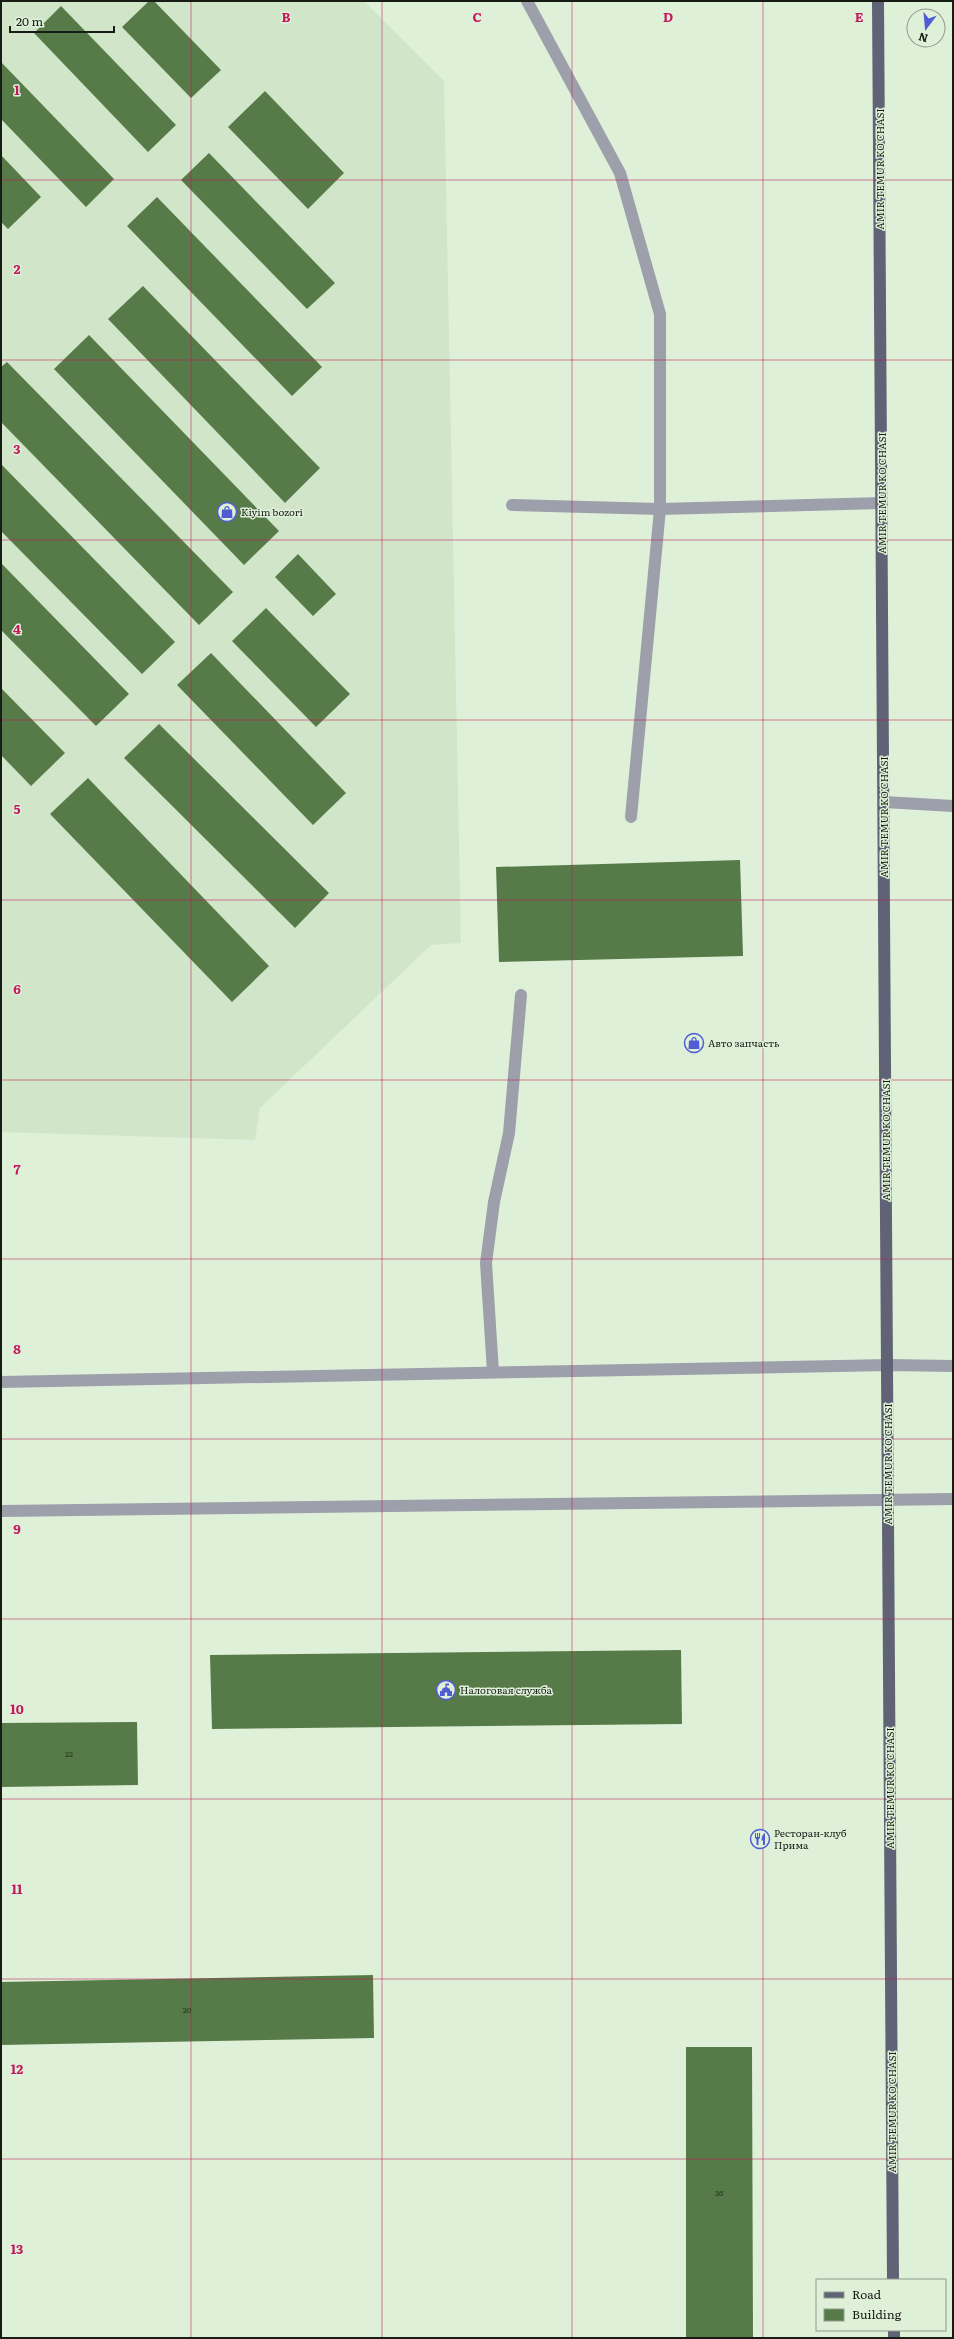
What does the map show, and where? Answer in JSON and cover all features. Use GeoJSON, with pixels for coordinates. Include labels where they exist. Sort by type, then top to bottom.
{"type":"FeatureCollection","features":[{"type":"Feature","properties":{"kind":"main road","name":"AMIR TEMUR KO'CHASI"},"geometry":{"type":"LineString","coordinates":[[878,1],[893,2279]]}},
{"type":"Feature","properties":{"kind":"street"},"geometry":{"type":"LineString","coordinates":[[527,1],[620,173],[660,314],[660,509],[631,817]]}},
{"type":"Feature","properties":{"kind":"street"},"geometry":{"type":"LineString","coordinates":[[512,505],[660,509],[882,503]]}},
{"type":"Feature","properties":{"kind":"street"},"geometry":{"type":"LineString","coordinates":[[884,802],[953,806]]}},
{"type":"Feature","properties":{"kind":"street"},"geometry":{"type":"LineString","coordinates":[[493,1372],[486,1263],[494,1202],[509,1133],[521,995]]}},
{"type":"Feature","properties":{"kind":"street"},"geometry":{"type":"LineString","coordinates":[[1,1382],[888,1365],[953,1366]]}},
{"type":"Feature","properties":{"kind":"street"},"geometry":{"type":"LineString","coordinates":[[1,1511],[888,1498],[953,1499]]}},
{"type":"Feature","properties":{"kind":"shaded area","name":"Kiyim bozori"},"geometry":{"type":"Polygon","coordinates":[[[1,1],[364,1],[444,81],[461,943],[431,945],[260,1108],[255,1140],[1,1132],[1,1]]]}},
{"type":"Feature","properties":{"kind":"building"},"geometry":{"type":"Polygon","coordinates":[[[149,1],[154,1],[221,70],[191,98],[122,27],[149,1]]]}},
{"type":"Feature","properties":{"kind":"building"},"geometry":{"type":"Polygon","coordinates":[[[61,6],[176,125],[148,152],[34,33],[61,6]]]}},
{"type":"Feature","properties":{"kind":"building"},"geometry":{"type":"Polygon","coordinates":[[[1,62],[114,179],[86,207],[1,119],[1,62]]]}},
{"type":"Feature","properties":{"kind":"building"},"geometry":{"type":"Polygon","coordinates":[[[265,91],[344,173],[308,209],[228,127],[265,91]]]}},
{"type":"Feature","properties":{"kind":"building"},"geometry":{"type":"Polygon","coordinates":[[[209,153],[335,283],[307,309],[181,180],[209,153]]]}},
{"type":"Feature","properties":{"kind":"building"},"geometry":{"type":"Polygon","coordinates":[[[1,155],[41,197],[8,229],[1,222],[1,155]]]}},
{"type":"Feature","properties":{"kind":"building"},"geometry":{"type":"Polygon","coordinates":[[[157,197],[322,367],[292,396],[127,226],[157,197]]]}},
{"type":"Feature","properties":{"kind":"building"},"geometry":{"type":"Polygon","coordinates":[[[143,286],[320,468],[285,503],[108,319],[143,286]]]}},
{"type":"Feature","properties":{"kind":"building"},"geometry":{"type":"Polygon","coordinates":[[[89,335],[279,531],[244,565],[54,369],[89,335]]]}},
{"type":"Feature","properties":{"kind":"building"},"geometry":{"type":"Polygon","coordinates":[[[7,362],[233,592],[199,625],[1,422],[1,367],[7,362]]]}},
{"type":"Feature","properties":{"kind":"building"},"geometry":{"type":"Polygon","coordinates":[[[1,464],[175,642],[142,674],[1,531],[1,464]]]}},
{"type":"Feature","properties":{"kind":"building"},"geometry":{"type":"Polygon","coordinates":[[[298,554],[336,594],[313,616],[275,577],[298,554]]]}},
{"type":"Feature","properties":{"kind":"building"},"geometry":{"type":"Polygon","coordinates":[[[1,563],[129,694],[96,726],[1,630],[1,563]]]}},
{"type":"Feature","properties":{"kind":"building"},"geometry":{"type":"Polygon","coordinates":[[[266,608],[350,694],[316,727],[232,641],[266,608]]]}},
{"type":"Feature","properties":{"kind":"building"},"geometry":{"type":"Polygon","coordinates":[[[211,653],[346,793],[313,825],[177,685],[211,653]]]}},
{"type":"Feature","properties":{"kind":"building"},"geometry":{"type":"Polygon","coordinates":[[[1,688],[65,753],[31,786],[1,755],[1,688]]]}},
{"type":"Feature","properties":{"kind":"building"},"geometry":{"type":"Polygon","coordinates":[[[159,724],[329,893],[295,928],[124,758],[159,724]]]}},
{"type":"Feature","properties":{"kind":"building"},"geometry":{"type":"Polygon","coordinates":[[[88,778],[269,966],[232,1002],[50,814],[88,778]]]}},
{"type":"Feature","properties":{"kind":"building"},"geometry":{"type":"Polygon","coordinates":[[[740,860],[743,956],[499,962],[496,867],[740,860]]]}},
{"type":"Feature","properties":{"kind":"building"},"geometry":{"type":"Polygon","coordinates":[[[681,1650],[682,1724],[212,1729],[210,1655],[681,1650]]]}},
{"type":"Feature","properties":{"kind":"building"},"geometry":{"type":"Polygon","coordinates":[[[137,1722],[138,1785],[1,1787],[1,1723],[137,1722]]]}},
{"type":"Feature","properties":{"kind":"building"},"geometry":{"type":"Polygon","coordinates":[[[373,1975],[374,2038],[1,2045],[1,1982],[373,1975]]]}},
{"type":"Feature","properties":{"kind":"building"},"geometry":{"type":"Polygon","coordinates":[[[686,2047],[752,2047],[753,2338],[686,2338],[686,2047]]]}},
{"type":"Feature","properties":{"kind":"place","name":"Kiyim bozori"},"geometry":{"type":"Point","coordinates":[227,512]}},
{"type":"Feature","properties":{"kind":"place","name":"Авто запчасть"},"geometry":{"type":"Point","coordinates":[694,1043]}},
{"type":"Feature","properties":{"kind":"place","name":"Налоговая служба"},"geometry":{"type":"Point","coordinates":[446,1690]}},
{"type":"Feature","properties":{"kind":"place","name":"Ресторан-клуб Прима"},"geometry":{"type":"Point","coordinates":[760,1839]}}]}
